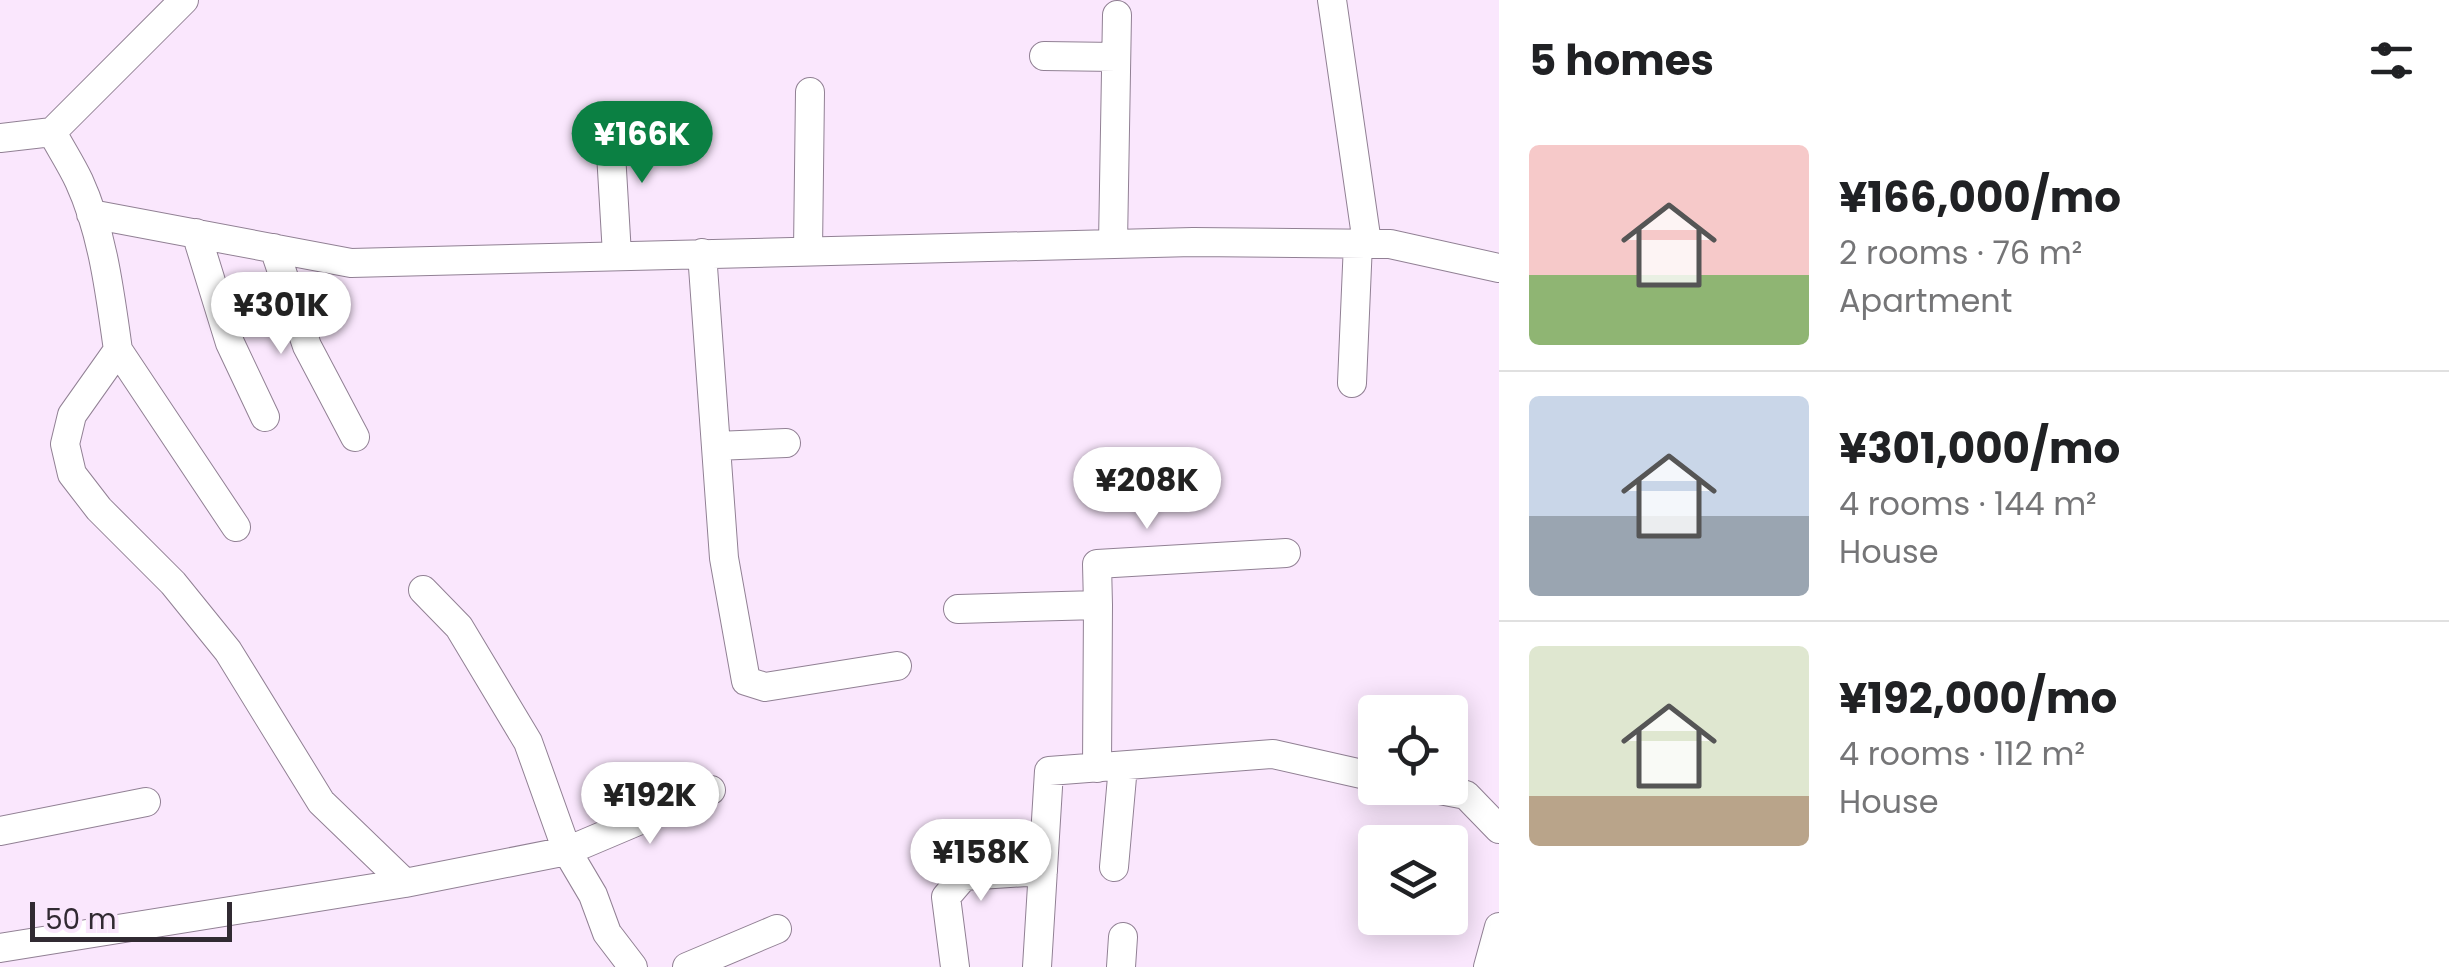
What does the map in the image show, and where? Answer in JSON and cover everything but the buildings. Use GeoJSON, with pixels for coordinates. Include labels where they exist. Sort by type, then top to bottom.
{"type":"FeatureCollection","features":[{"type":"Feature","properties":{"kind":"street"},"geometry":{"type":"LineString","coordinates":[[0,138],[52,132],[184,0]]}},
{"type":"Feature","properties":{"kind":"street"},"geometry":{"type":"LineString","coordinates":[[1332,0],[1362,243],[1352,383]]}},
{"type":"Feature","properties":{"kind":"street"},"geometry":{"type":"LineString","coordinates":[[1113,243],[1117,14]]}},
{"type":"Feature","properties":{"kind":"street"},"geometry":{"type":"LineString","coordinates":[[1044,56],[1116,57]]}},
{"type":"Feature","properties":{"kind":"street"},"geometry":{"type":"LineString","coordinates":[[808,250],[810,92]]}},
{"type":"Feature","properties":{"kind":"street"},"geometry":{"type":"LineString","coordinates":[[609,119],[617,255]]}},
{"type":"Feature","properties":{"kind":"street"},"geometry":{"type":"LineString","coordinates":[[52,132],[91,214],[108,277],[118,350],[236,527]]}},
{"type":"Feature","properties":{"kind":"street"},"geometry":{"type":"LineString","coordinates":[[91,214],[351,263],[1113,243],[1362,243],[1390,244],[1499,268]]}},
{"type":"Feature","properties":{"kind":"street"},"geometry":{"type":"LineString","coordinates":[[196,233],[230,343],[265,417]]}},
{"type":"Feature","properties":{"kind":"street"},"geometry":{"type":"LineString","coordinates":[[274,248],[307,346],[355,437]]}},
{"type":"Feature","properties":{"kind":"street"},"geometry":{"type":"LineString","coordinates":[[702,253],[724,558],[746,681],[766,686],[897,666]]}},
{"type":"Feature","properties":{"kind":"street"},"geometry":{"type":"LineString","coordinates":[[118,350],[72,415],[64,444],[72,474],[99,509],[173,583],[228,651],[320,802],[405,883]]}},
{"type":"Feature","properties":{"kind":"street"},"geometry":{"type":"LineString","coordinates":[[716,446],[786,443]]}},
{"type":"Feature","properties":{"kind":"street"},"geometry":{"type":"LineString","coordinates":[[1114,867],[1097,564],[1286,553]]}},
{"type":"Feature","properties":{"kind":"street"},"geometry":{"type":"LineString","coordinates":[[423,590],[459,627],[528,742],[567,851],[593,895],[607,933],[633,967]]}},
{"type":"Feature","properties":{"kind":"street"},"geometry":{"type":"LineString","coordinates":[[958,609],[1098,605]]}},
{"type":"Feature","properties":{"kind":"street"},"geometry":{"type":"LineString","coordinates":[[1037,967],[1049,771],[1272,754],[1358,773]]}},
{"type":"Feature","properties":{"kind":"street"},"geometry":{"type":"LineString","coordinates":[[0,948],[405,883],[567,851],[712,790]]}},
{"type":"Feature","properties":{"kind":"street"},"geometry":{"type":"LineString","coordinates":[[1468,797],[1499,828]]}},
{"type":"Feature","properties":{"kind":"street"},"geometry":{"type":"LineString","coordinates":[[0,831],[146,802]]}},
{"type":"Feature","properties":{"kind":"street"},"geometry":{"type":"LineString","coordinates":[[955,967],[946,898],[964,876],[1043,872]]}},
{"type":"Feature","properties":{"kind":"street"},"geometry":{"type":"LineString","coordinates":[[1488,967],[1499,927]]}},
{"type":"Feature","properties":{"kind":"street"},"geometry":{"type":"LineString","coordinates":[[687,967],[777,929]]}},
{"type":"Feature","properties":{"kind":"street"},"geometry":{"type":"LineString","coordinates":[[1121,967],[1123,937]]}}]}
